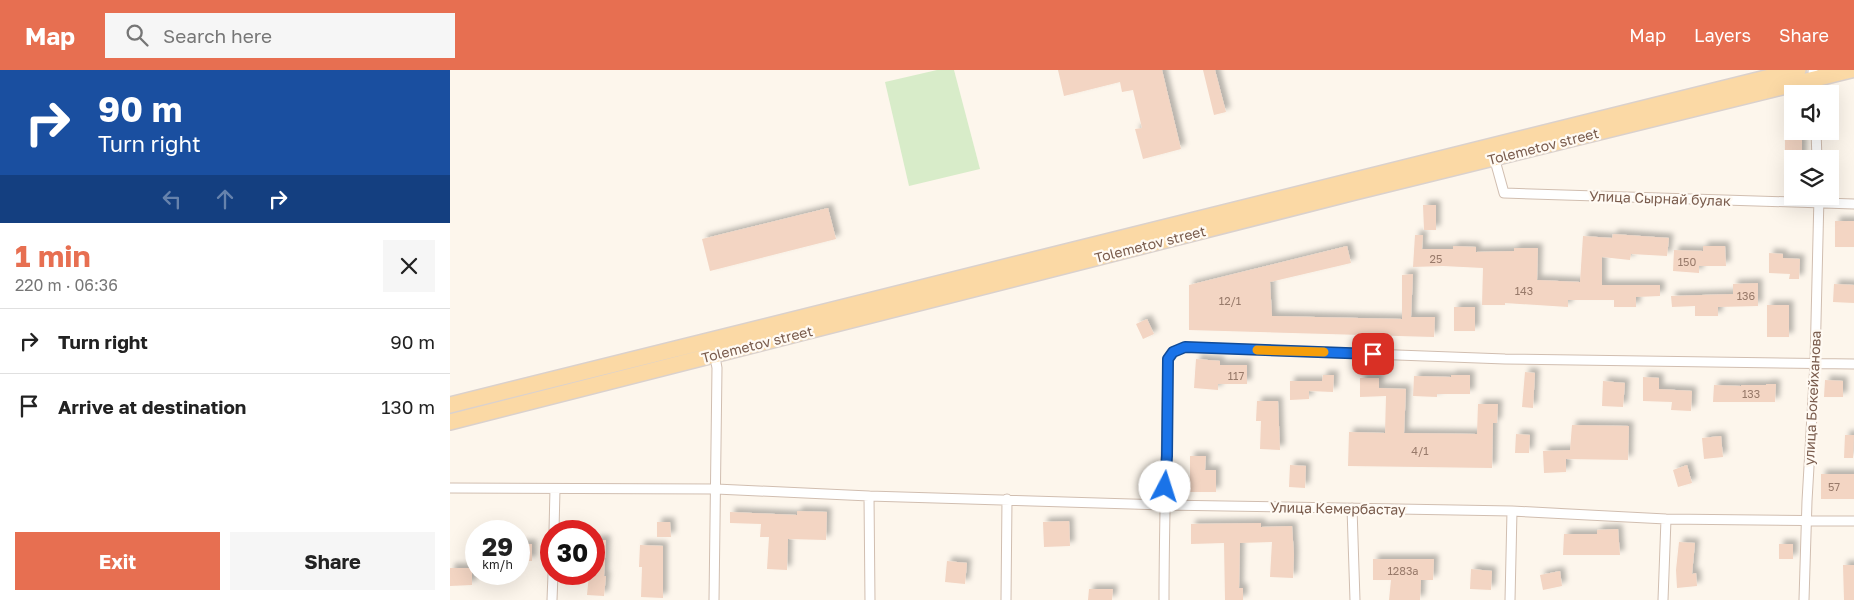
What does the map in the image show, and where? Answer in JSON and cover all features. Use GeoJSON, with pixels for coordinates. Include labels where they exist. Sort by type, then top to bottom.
{"type":"FeatureCollection","features":[{"type":"Feature","properties":{"kind":"main road","name":"Tolemetov street"},"geometry":{"type":"LineString","coordinates":[[450,422],[713,348],[1798,70]]}},
{"type":"Feature","properties":{"kind":"main road","name":"Tolemetov street"},"geometry":{"type":"LineString","coordinates":[[450,405],[713,348],[1494,157],[1814,81],[1851,70]]}},
{"type":"Feature","properties":{"kind":"street","name":"Улица Сырнай булак"},"geometry":{"type":"LineString","coordinates":[[1494,157],[1504,194],[1784,199]]}},
{"type":"Feature","properties":{"kind":"street","name":"Улица Сырнай булак"},"geometry":{"type":"LineString","coordinates":[[1839,202],[1854,204]]}},
{"type":"Feature","properties":{"kind":"street","name":"улица Бокейханова"},"geometry":{"type":"LineString","coordinates":[[1804,600],[1815,363],[1819,205]]}},
{"type":"Feature","properties":{"kind":"street"},"geometry":{"type":"LineString","coordinates":[[1164,600],[1164,505],[1167,456],[1168,359],[1173,352],[1185,347],[1505,359],[1854,364]]}},
{"type":"Feature","properties":{"kind":"street"},"geometry":{"type":"LineString","coordinates":[[713,348],[717,368],[714,600]]}},
{"type":"Feature","properties":{"kind":"street","name":"Улица Кемербастау"},"geometry":{"type":"LineString","coordinates":[[450,488],[716,490],[1164,505],[1512,511],[1666,519],[1854,521]]}},
{"type":"Feature","properties":{"kind":"street"},"geometry":{"type":"LineString","coordinates":[[554,520],[555,489]]}},
{"type":"Feature","properties":{"kind":"street"},"geometry":{"type":"LineString","coordinates":[[869,496],[870,600]]}},
{"type":"Feature","properties":{"kind":"street"},"geometry":{"type":"LineString","coordinates":[[1006,600],[1007,499]]}},
{"type":"Feature","properties":{"kind":"street"},"geometry":{"type":"LineString","coordinates":[[1352,508],[1355,600]]}},
{"type":"Feature","properties":{"kind":"street"},"geometry":{"type":"LineString","coordinates":[[1510,600],[1512,511]]}},
{"type":"Feature","properties":{"kind":"street"},"geometry":{"type":"LineString","coordinates":[[1663,600],[1666,519]]}},
{"type":"Feature","properties":{"kind":"street"},"geometry":{"type":"LineString","coordinates":[[552,600],[553,585]]}},
{"type":"Feature","properties":{"kind":"green space"},"geometry":{"type":"Polygon","coordinates":[[[937,70],[954,70],[980,169],[909,186],[885,82],[937,70]]]}},
{"type":"Feature","properties":{"kind":"building"},"geometry":{"type":"Polygon","coordinates":[[[1058,70],[1162,70],[1181,149],[1143,159],[1135,129],[1142,128],[1133,90],[1122,92],[1120,82],[1064,96],[1058,70]]]}},
{"type":"Feature","properties":{"kind":"building"},"geometry":{"type":"Polygon","coordinates":[[[1203,70],[1215,70],[1226,112],[1214,115],[1203,70]]]}},
{"type":"Feature","properties":{"kind":"building"},"geometry":{"type":"Polygon","coordinates":[[[1785,140],[1802,140],[1802,150],[1785,150],[1785,140]]]}},
{"type":"Feature","properties":{"kind":"building"},"geometry":{"type":"Polygon","coordinates":[[[1423,205],[1436,205],[1436,230],[1424,230],[1423,205]]]}},
{"type":"Feature","properties":{"kind":"building"},"geometry":{"type":"Polygon","coordinates":[[[828,208],[836,239],[710,271],[702,239],[828,208]]]}},
{"type":"Feature","properties":{"kind":"building"},"geometry":{"type":"Polygon","coordinates":[[[1835,221],[1854,221],[1854,247],[1835,247],[1835,221]]]}},
{"type":"Feature","properties":{"kind":"building"},"geometry":{"type":"Polygon","coordinates":[[[1613,234],[1669,238],[1667,256],[1631,254],[1630,260],[1602,257],[1602,285],[1660,285],[1660,296],[1636,297],[1636,307],[1614,307],[1614,300],[1568,300],[1568,307],[1505,303],[1505,305],[1482,305],[1483,268],[1413,267],[1415,235],[1423,235],[1422,249],[1453,249],[1453,246],[1476,247],[1476,252],[1514,251],[1514,248],[1538,248],[1537,280],[1580,282],[1583,236],[1612,238],[1613,234]]]}},
{"type":"Feature","properties":{"kind":"building"},"geometry":{"type":"Polygon","coordinates":[[[1347,246],[1351,263],[1270,282],[1272,316],[1402,319],[1402,275],[1413,274],[1411,317],[1435,317],[1434,337],[1189,330],[1189,285],[1347,246]]]}},
{"type":"Feature","properties":{"kind":"building"},"geometry":{"type":"Polygon","coordinates":[[[1703,246],[1725,246],[1726,266],[1699,266],[1699,273],[1673,271],[1674,250],[1703,251],[1703,246]]]}},
{"type":"Feature","properties":{"kind":"building"},"geometry":{"type":"Polygon","coordinates":[[[1769,253],[1783,254],[1783,258],[1800,259],[1799,279],[1789,279],[1790,274],[1769,273],[1769,253]]]}},
{"type":"Feature","properties":{"kind":"building"},"geometry":{"type":"Polygon","coordinates":[[[1758,283],[1758,306],[1718,307],[1718,316],[1695,316],[1695,306],[1672,307],[1671,296],[1733,294],[1733,284],[1758,283]]]}},
{"type":"Feature","properties":{"kind":"building"},"geometry":{"type":"Polygon","coordinates":[[[1834,284],[1854,285],[1854,303],[1833,302],[1834,284]]]}},
{"type":"Feature","properties":{"kind":"building"},"geometry":{"type":"Polygon","coordinates":[[[1767,305],[1789,305],[1789,337],[1767,337],[1767,305]]]}},
{"type":"Feature","properties":{"kind":"building"},"geometry":{"type":"Polygon","coordinates":[[[1454,307],[1475,307],[1475,331],[1454,331],[1454,307]]]}},
{"type":"Feature","properties":{"kind":"building"},"geometry":{"type":"Polygon","coordinates":[[[1147,319],[1154,334],[1143,339],[1136,324],[1147,319]]]}},
{"type":"Feature","properties":{"kind":"building"},"geometry":{"type":"Polygon","coordinates":[[[1196,359],[1220,361],[1220,365],[1247,365],[1247,384],[1218,384],[1218,390],[1194,388],[1196,359]]]}},
{"type":"Feature","properties":{"kind":"building"},"geometry":{"type":"Polygon","coordinates":[[[1525,372],[1535,373],[1533,408],[1522,407],[1525,372]]]}},
{"type":"Feature","properties":{"kind":"building"},"geometry":{"type":"Polygon","coordinates":[[[1323,375],[1334,375],[1333,392],[1309,391],[1309,399],[1290,400],[1290,381],[1322,381],[1323,375]]]}},
{"type":"Feature","properties":{"kind":"building"},"geometry":{"type":"Polygon","coordinates":[[[1451,375],[1470,375],[1470,394],[1437,394],[1437,397],[1413,396],[1414,376],[1451,377],[1451,375]]]}},
{"type":"Feature","properties":{"kind":"building"},"geometry":{"type":"Polygon","coordinates":[[[1643,377],[1659,378],[1659,389],[1692,391],[1691,411],[1671,410],[1672,402],[1643,401],[1643,377]]]}},
{"type":"Feature","properties":{"kind":"building"},"geometry":{"type":"Polygon","coordinates":[[[1360,378],[1379,378],[1379,388],[1406,389],[1404,433],[1477,434],[1478,404],[1498,404],[1497,423],[1493,423],[1492,468],[1348,466],[1349,432],[1385,433],[1386,396],[1360,397],[1360,378]]]}},
{"type":"Feature","properties":{"kind":"building"},"geometry":{"type":"Polygon","coordinates":[[[1825,380],[1843,381],[1843,397],[1824,397],[1825,380]]]}},
{"type":"Feature","properties":{"kind":"building"},"geometry":{"type":"Polygon","coordinates":[[[1603,381],[1625,383],[1623,407],[1602,406],[1603,381]]]}},
{"type":"Feature","properties":{"kind":"building"},"geometry":{"type":"Polygon","coordinates":[[[1776,384],[1775,402],[1713,402],[1714,385],[1741,386],[1776,384]]]}},
{"type":"Feature","properties":{"kind":"building"},"geometry":{"type":"Polygon","coordinates":[[[1257,401],[1278,401],[1280,450],[1260,449],[1261,421],[1256,421],[1257,401]]]}},
{"type":"Feature","properties":{"kind":"building"},"geometry":{"type":"Polygon","coordinates":[[[1572,425],[1629,426],[1628,460],[1566,459],[1566,472],[1544,473],[1543,451],[1570,450],[1572,425]]]}},
{"type":"Feature","properties":{"kind":"building"},"geometry":{"type":"Polygon","coordinates":[[[1516,434],[1530,435],[1529,453],[1515,453],[1516,434]]]}},
{"type":"Feature","properties":{"kind":"building"},"geometry":{"type":"Polygon","coordinates":[[[1845,435],[1854,435],[1853,458],[1844,458],[1845,435]]]}},
{"type":"Feature","properties":{"kind":"building"},"geometry":{"type":"Polygon","coordinates":[[[1721,436],[1723,457],[1704,459],[1702,438],[1721,436]]]}},
{"type":"Feature","properties":{"kind":"building"},"geometry":{"type":"Polygon","coordinates":[[[1190,456],[1206,456],[1205,470],[1216,470],[1216,492],[1190,492],[1190,456]]]}},
{"type":"Feature","properties":{"kind":"building"},"geometry":{"type":"Polygon","coordinates":[[[1290,465],[1306,466],[1305,488],[1289,487],[1290,465]]]}},
{"type":"Feature","properties":{"kind":"building"},"geometry":{"type":"Polygon","coordinates":[[[1687,465],[1692,483],[1678,487],[1673,470],[1687,465]]]}},
{"type":"Feature","properties":{"kind":"building"},"geometry":{"type":"Polygon","coordinates":[[[1821,474],[1854,474],[1854,499],[1821,499],[1821,474]]]}},
{"type":"Feature","properties":{"kind":"building"},"geometry":{"type":"Polygon","coordinates":[[[797,511],[827,512],[826,540],[788,539],[787,570],[767,569],[769,537],[760,537],[761,524],[730,523],[730,512],[797,515],[797,511]]]}},
{"type":"Feature","properties":{"kind":"building"},"geometry":{"type":"Polygon","coordinates":[[[1069,521],[1070,546],[1044,547],[1043,522],[1069,521]]]}},
{"type":"Feature","properties":{"kind":"building"},"geometry":{"type":"Polygon","coordinates":[[[657,522],[670,522],[671,537],[657,537],[657,522]]]}},
{"type":"Feature","properties":{"kind":"building"},"geometry":{"type":"Polygon","coordinates":[[[1261,523],[1261,527],[1292,526],[1293,578],[1270,577],[1272,542],[1240,543],[1239,588],[1243,588],[1243,600],[1225,600],[1224,543],[1191,544],[1191,524],[1261,523]]]}},
{"type":"Feature","properties":{"kind":"building"},"geometry":{"type":"Polygon","coordinates":[[[1618,529],[1620,555],[1563,555],[1564,534],[1597,534],[1597,530],[1618,529]]]}},
{"type":"Feature","properties":{"kind":"building"},"geometry":{"type":"Polygon","coordinates":[[[1679,542],[1695,543],[1692,574],[1696,573],[1697,586],[1677,588],[1676,570],[1679,542]]]}},
{"type":"Feature","properties":{"kind":"building"},"geometry":{"type":"Polygon","coordinates":[[[530,544],[532,544],[532,561],[530,561],[530,544]]]}},
{"type":"Feature","properties":{"kind":"building"},"geometry":{"type":"Polygon","coordinates":[[[1779,544],[1793,544],[1793,559],[1779,559],[1779,544]]]}},
{"type":"Feature","properties":{"kind":"building"},"geometry":{"type":"Polygon","coordinates":[[[640,545],[663,546],[663,598],[641,597],[642,567],[639,567],[640,545]]]}},
{"type":"Feature","properties":{"kind":"building"},"geometry":{"type":"Polygon","coordinates":[[[1373,559],[1434,559],[1433,580],[1421,580],[1420,600],[1389,600],[1391,580],[1373,580],[1373,559]]]}},
{"type":"Feature","properties":{"kind":"building"},"geometry":{"type":"Polygon","coordinates":[[[947,561],[967,563],[965,584],[945,582],[947,561]]]}},
{"type":"Feature","properties":{"kind":"building"},"geometry":{"type":"Polygon","coordinates":[[[1843,565],[1854,565],[1854,600],[1844,600],[1843,565]]]}},
{"type":"Feature","properties":{"kind":"building"},"geometry":{"type":"Polygon","coordinates":[[[450,568],[465,568],[465,585],[472,585],[450,586],[450,568]]]}},
{"type":"Feature","properties":{"kind":"building"},"geometry":{"type":"Polygon","coordinates":[[[1471,569],[1492,571],[1491,590],[1470,589],[1471,569]]]}},
{"type":"Feature","properties":{"kind":"building"},"geometry":{"type":"Polygon","coordinates":[[[1560,571],[1562,586],[1543,590],[1540,575],[1560,571]]]}},
{"type":"Feature","properties":{"kind":"building"},"geometry":{"type":"Polygon","coordinates":[[[606,576],[604,596],[587,595],[588,585],[605,585],[606,576]]]}},
{"type":"Feature","properties":{"kind":"building"},"geometry":{"type":"Polygon","coordinates":[[[1089,589],[1113,589],[1112,600],[1088,600],[1089,589]]]}},
{"type":"Feature","properties":{"kind":"slow traffic"},"geometry":{"type":"LineString","coordinates":[[1257,350],[1324,352]]}},
{"type":"Feature","properties":{"kind":"route"},"geometry":{"type":"LineString","coordinates":[[1165,487],[1168,359],[1173,352],[1185,347],[1373,354]]}}]}
